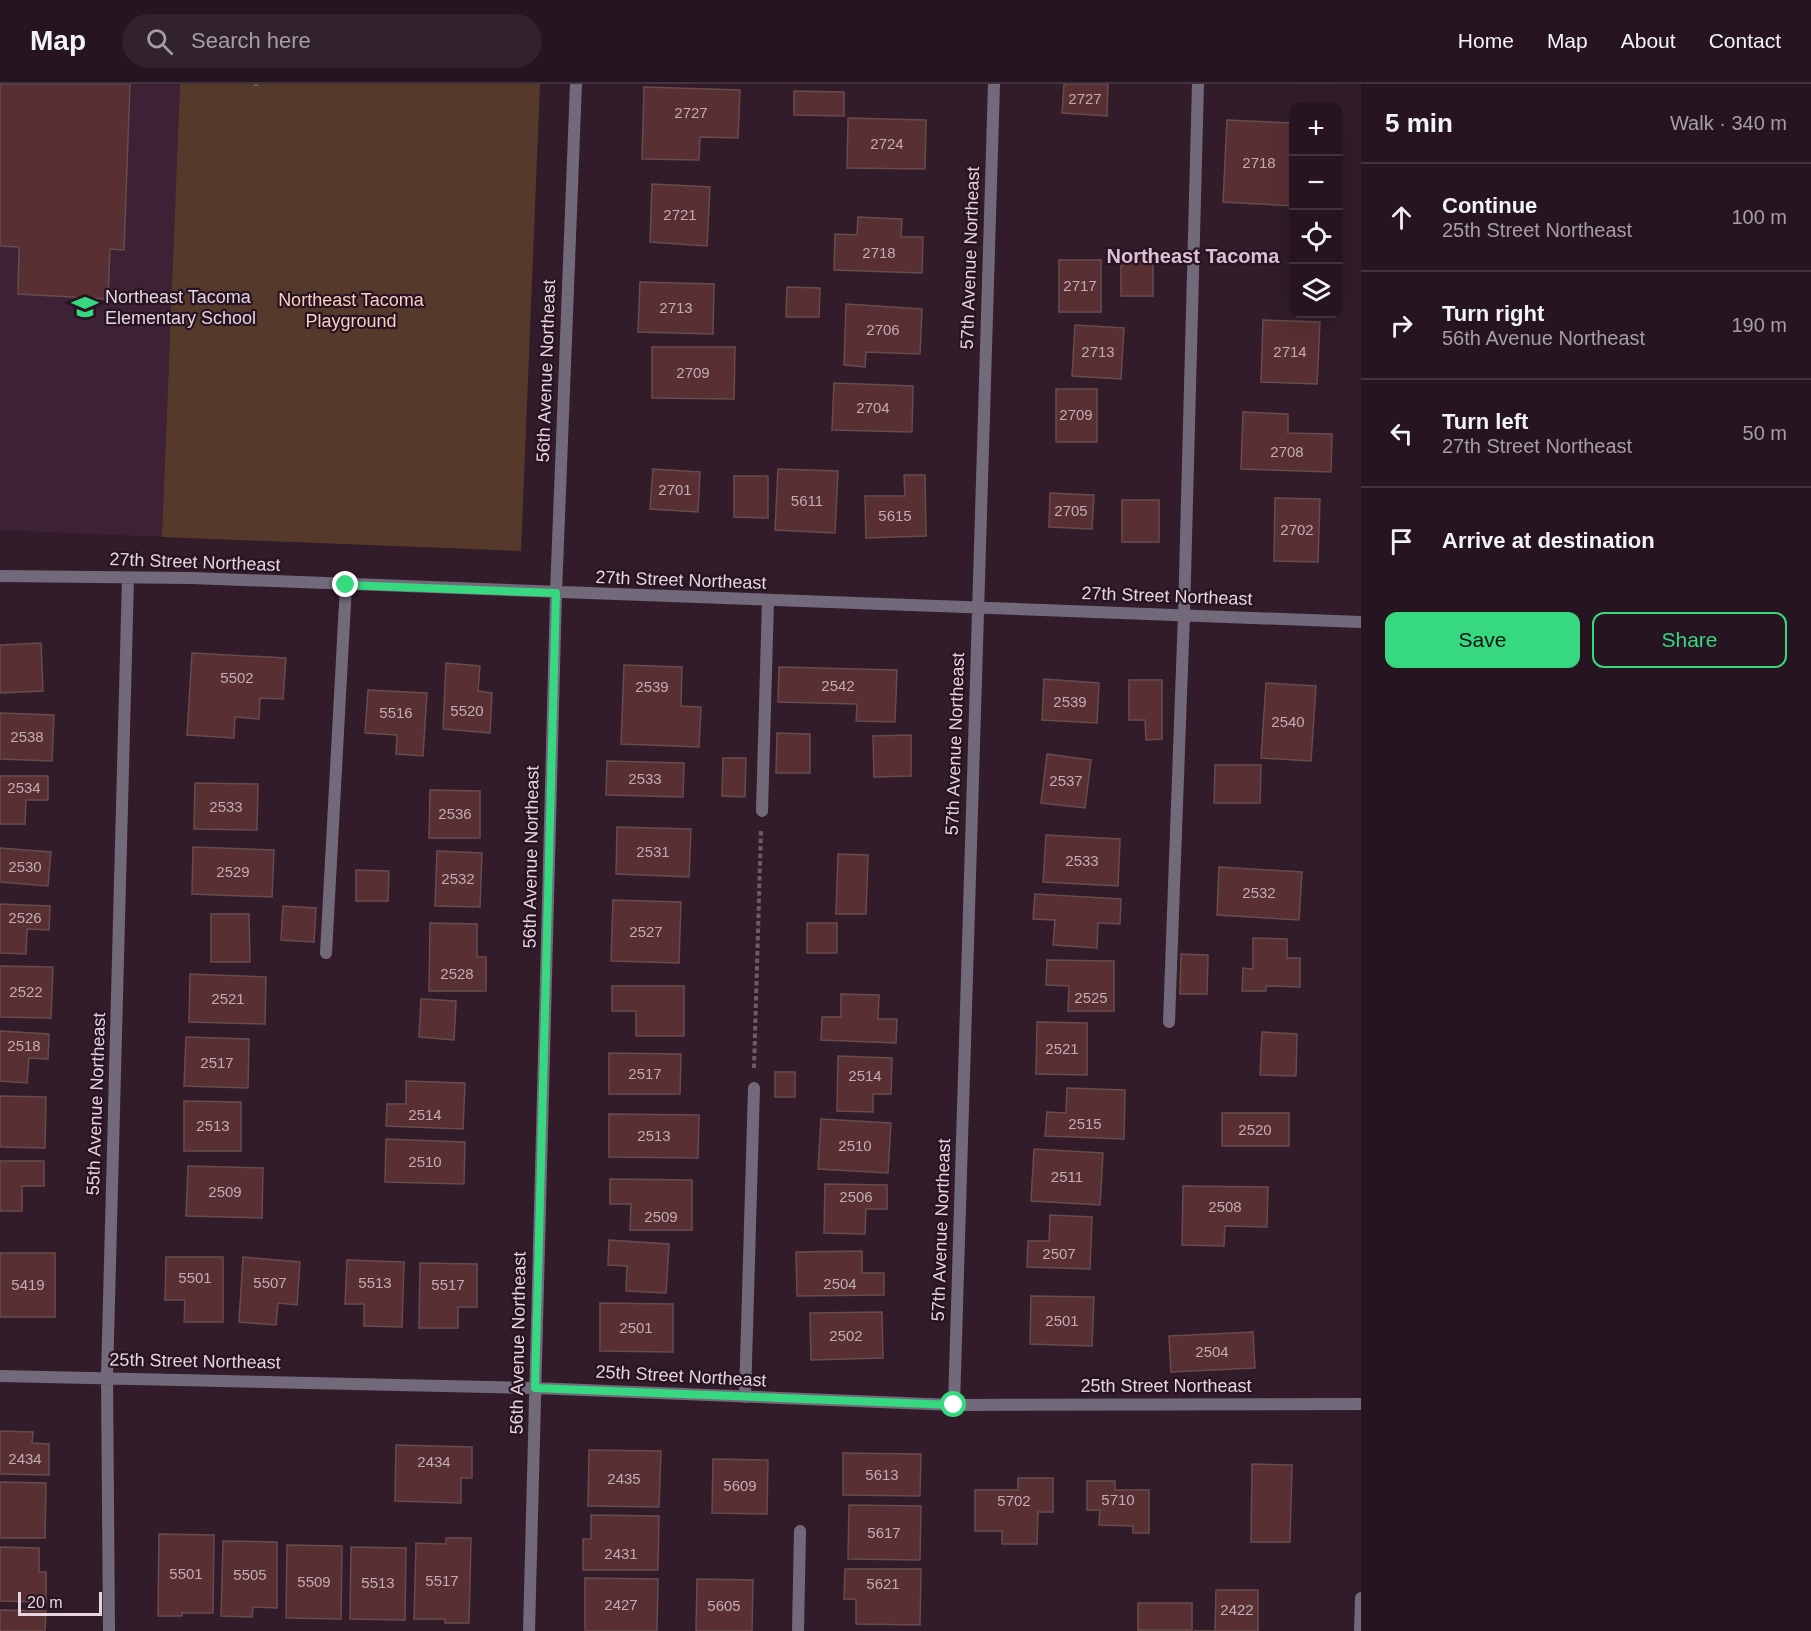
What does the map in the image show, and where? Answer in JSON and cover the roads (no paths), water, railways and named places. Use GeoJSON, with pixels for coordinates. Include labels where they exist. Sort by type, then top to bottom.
{"type":"FeatureCollection","features":[{"type":"Feature","properties":{"kind":"street","name":"56th Avenue Northeast"},"geometry":{"type":"LineString","coordinates":[[529,1631],[556,593],[576,84]]}},
{"type":"Feature","properties":{"kind":"street","name":"57th Avenue Northeast"},"geometry":{"type":"LineString","coordinates":[[954,1405],[994,84]]}},
{"type":"Feature","properties":{"kind":"street"},"geometry":{"type":"LineString","coordinates":[[1169,1022],[1184,614],[1198,84]]}},
{"type":"Feature","properties":{"kind":"street","name":"27th Street Northeast"},"geometry":{"type":"LineString","coordinates":[[0,576],[191,578],[1361,622]]}},
{"type":"Feature","properties":{"kind":"street","name":"55th Avenue Northeast"},"geometry":{"type":"LineString","coordinates":[[109,1631],[107,1377],[128,578]]}},
{"type":"Feature","properties":{"kind":"street"},"geometry":{"type":"LineString","coordinates":[[326,953],[346,585]]}},
{"type":"Feature","properties":{"kind":"street"},"geometry":{"type":"LineString","coordinates":[[762,811],[768,601]]}},
{"type":"Feature","properties":{"kind":"street"},"geometry":{"type":"LineString","coordinates":[[745,1397],[754,1088]]}},
{"type":"Feature","properties":{"kind":"street","name":"25th Street Northeast"},"geometry":{"type":"LineString","coordinates":[[0,1376],[535,1388],[954,1405],[1361,1404]]}},
{"type":"Feature","properties":{"kind":"street"},"geometry":{"type":"LineString","coordinates":[[798,1631],[800,1531]]}},
{"type":"Feature","properties":{"kind":"street"},"geometry":{"type":"LineString","coordinates":[[1360,1631],[1361,1598]]}},
{"type":"Feature","properties":{"kind":"place","name":"Northeast Tacoma Elementary School"},"geometry":{"type":"Point","coordinates":[85,307]}},
{"type":"Feature","properties":{"kind":"district","name":"Northeast Tacoma"},"geometry":{"type":"Point","coordinates":[1193,256]}},
{"type":"Feature","properties":{"kind":"park label","name":"Northeast Tacoma Playground"},"geometry":{"type":"Point","coordinates":[351,310]}}]}
